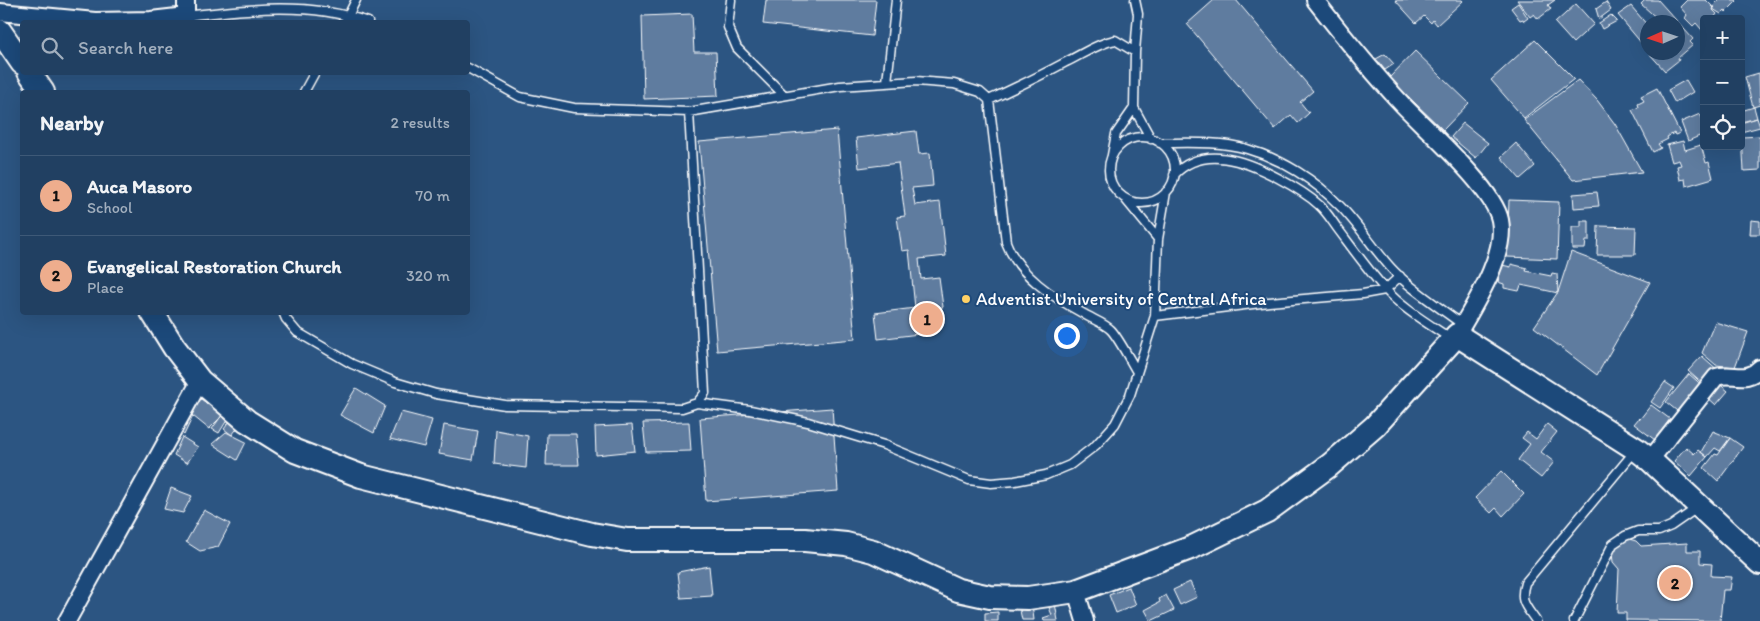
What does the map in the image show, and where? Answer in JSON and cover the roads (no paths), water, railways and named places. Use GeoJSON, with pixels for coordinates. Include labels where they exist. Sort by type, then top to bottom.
{"type":"FeatureCollection","features":[{"type":"Feature","properties":{"kind":"street"},"geometry":{"type":"LineString","coordinates":[[154,315],[174,347],[200,381],[247,421],[295,451],[326,464],[370,478],[592,534],[627,540],[805,540],[846,544],[873,551],[958,590],[990,597],[1028,598],[1076,591],[1193,547],[1267,511],[1330,465],[1375,426],[1458,334],[1497,260],[1501,221],[1495,204],[1396,97],[1342,35],[1315,0]]}},
{"type":"Feature","properties":{"kind":"street"},"geometry":{"type":"LineString","coordinates":[[151,20],[186,8]]}},
{"type":"Feature","properties":{"kind":"street"},"geometry":{"type":"LineString","coordinates":[[0,12],[84,20]]}},
{"type":"Feature","properties":{"kind":"street"},"geometry":{"type":"LineString","coordinates":[[0,31],[20,60]]}},
{"type":"Feature","properties":{"kind":"street"},"geometry":{"type":"LineString","coordinates":[[31,75],[42,90]]}},
{"type":"Feature","properties":{"kind":"street"},"geometry":{"type":"LineString","coordinates":[[1458,334],[1643,454],[1760,562]]}},
{"type":"Feature","properties":{"kind":"street"},"geometry":{"type":"LineString","coordinates":[[1643,454],[1716,377],[1722,375],[1735,377],[1752,375],[1760,368]]}},
{"type":"Feature","properties":{"kind":"street"},"geometry":{"type":"LineString","coordinates":[[67,621],[200,381]]}},
{"type":"Feature","properties":{"kind":"street"},"geometry":{"type":"LineString","coordinates":[[1076,591],[1085,621]]}},
{"type":"Feature","properties":{"kind":"lane"},"geometry":{"type":"LineString","coordinates":[[186,8],[291,8],[347,19],[356,0]]}},
{"type":"Feature","properties":{"kind":"lane"},"geometry":{"type":"LineString","coordinates":[[731,0],[728,27],[737,48],[784,95]]}},
{"type":"Feature","properties":{"kind":"lane"},"geometry":{"type":"LineString","coordinates":[[887,82],[896,0]]}},
{"type":"Feature","properties":{"kind":"lane"},"geometry":{"type":"LineString","coordinates":[[1135,0],[1138,14],[1134,108],[1151,139]]}},
{"type":"Feature","properties":{"kind":"lane"},"geometry":{"type":"LineString","coordinates":[[989,100],[1068,62],[1102,42],[1115,40],[1135,52]]}},
{"type":"Feature","properties":{"kind":"lane"},"geometry":{"type":"LineString","coordinates":[[470,69],[520,97],[574,108],[689,112],[840,86],[887,82],[916,81],[954,84],[980,92],[989,100],[1006,242],[1011,255],[1020,267],[1045,289],[1111,330],[1137,372]]}},
{"type":"Feature","properties":{"kind":"lane"},"geometry":{"type":"LineString","coordinates":[[305,90],[313,75]]}},
{"type":"Feature","properties":{"kind":"lane"},"geometry":{"type":"LineString","coordinates":[[1134,108],[1116,134],[1109,165],[1109,175],[1117,192],[1158,239]]}},
{"type":"Feature","properties":{"kind":"lane"},"geometry":{"type":"LineString","coordinates":[[689,112],[705,393],[698,403]]}},
{"type":"Feature","properties":{"kind":"lane"},"geometry":{"type":"LineString","coordinates":[[1112,156],[1124,142],[1142,137],[1160,143],[1172,157],[1174,175],[1166,192],[1159,198],[1151,202],[1132,202],[1124,198]]}},
{"type":"Feature","properties":{"kind":"lane"},"geometry":{"type":"LineString","coordinates":[[1160,143],[1208,143],[1246,149],[1274,159],[1298,172],[1341,207],[1376,250],[1458,334]]}},
{"type":"Feature","properties":{"kind":"lane"},"geometry":{"type":"LineString","coordinates":[[1174,175],[1191,162],[1202,158],[1218,157],[1242,161],[1258,167],[1293,186],[1321,206],[1386,290],[1399,303],[1458,334]]}},
{"type":"Feature","properties":{"kind":"lane"},"geometry":{"type":"LineString","coordinates":[[284,315],[297,332],[352,364],[395,382],[436,394],[505,405],[682,408],[698,403],[750,410],[808,422],[884,445],[969,480],[1015,482],[1046,476],[1070,465],[1096,445],[1115,424],[1130,395],[1155,316],[1158,239],[1166,192]]}},
{"type":"Feature","properties":{"kind":"lane"},"geometry":{"type":"LineString","coordinates":[[1155,316],[1269,302],[1363,294],[1386,290],[1400,276]]}},
{"type":"Feature","properties":{"kind":"lane"},"geometry":{"type":"LineString","coordinates":[[1536,621],[1524,604],[1522,594],[1525,582],[1643,454]]}},
{"type":"Feature","properties":{"kind":"lane"},"geometry":{"type":"LineString","coordinates":[[1574,621],[1613,544],[1625,536],[1638,531],[1659,532],[1699,507]]}},
{"type":"Feature","properties":{"kind":"place","name":"Adventist University of Central Africa"},"geometry":{"type":"Point","coordinates":[966,299]}},
{"type":"Feature","properties":{"kind":"place","name":"Auca Masoro"},"geometry":{"type":"Point","coordinates":[927,319]}},
{"type":"Feature","properties":{"kind":"place","name":"Evangelical Restoration Church"},"geometry":{"type":"Point","coordinates":[1675,583]}}]}
